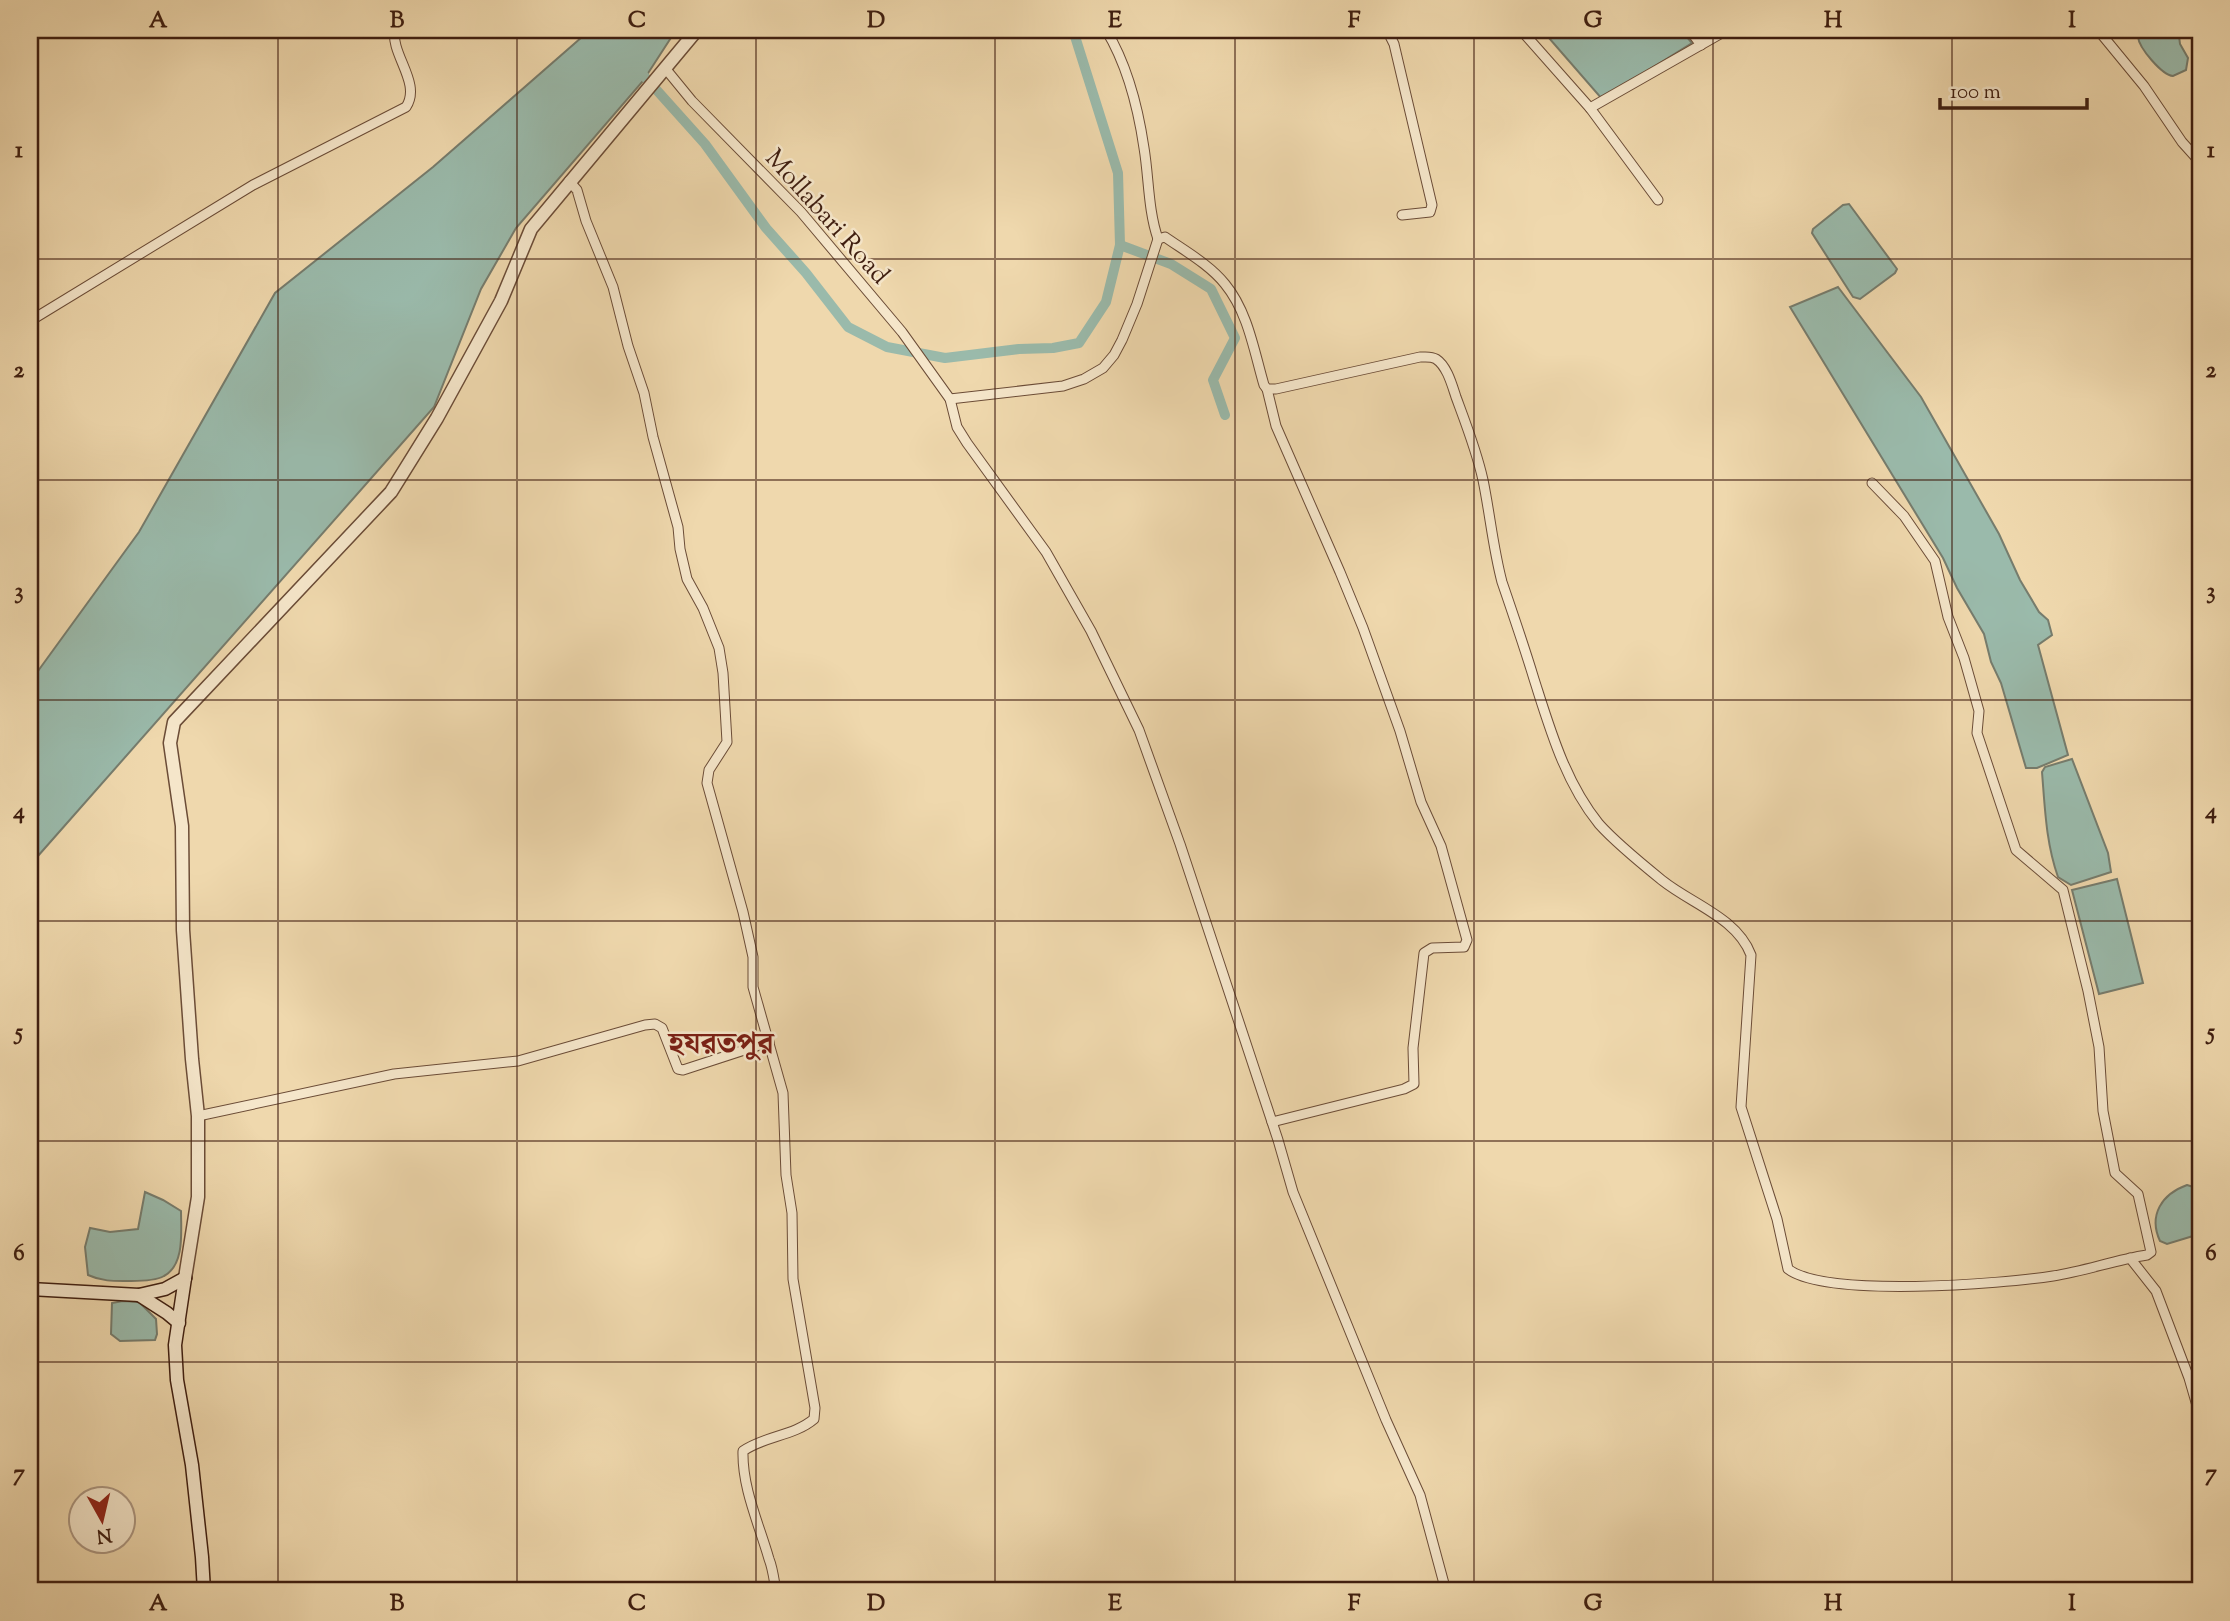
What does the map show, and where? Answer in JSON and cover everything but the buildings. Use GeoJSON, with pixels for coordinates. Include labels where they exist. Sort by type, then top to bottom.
{"type":"FeatureCollection","features":[{"type":"Feature","properties":{"kind":"street"},"geometry":{"type":"LineString","coordinates":[[30,321],[253,185],[406,107],[411,95],[394,37],[395,30]]}},
{"type":"Feature","properties":{"kind":"street"},"geometry":{"type":"LineString","coordinates":[[204,1591],[192,1465],[177,1380],[178,1324],[198,1197],[198,1116],[183,930],[182,826],[170,743],[174,722],[391,492],[437,418],[501,301],[531,229],[697,30]]}},
{"type":"Feature","properties":{"kind":"street"},"geometry":{"type":"LineString","coordinates":[[950,399],[1063,386],[1084,379],[1102,368],[1114,355],[1122,340],[1157,241],[1134,95],[1106,30]]}},
{"type":"Feature","properties":{"kind":"street"},"geometry":{"type":"LineString","coordinates":[[1387,30],[1394,44],[1432,205],[1430,212],[1402,215]]}},
{"type":"Feature","properties":{"kind":"street"},"geometry":{"type":"LineString","coordinates":[[1521,30],[1590,108],[1658,200]]}},
{"type":"Feature","properties":{"kind":"street"},"geometry":{"type":"LineString","coordinates":[[1690,30],[1701,45]]}},
{"type":"Feature","properties":{"kind":"street"},"geometry":{"type":"LineString","coordinates":[[1590,108],[1727,30]]}},
{"type":"Feature","properties":{"kind":"street"},"geometry":{"type":"LineString","coordinates":[[2098,30],[2144,86],[2182,142],[2200,162]]}},
{"type":"Feature","properties":{"kind":"street","name":"Mollabari Road"},"geometry":{"type":"LineString","coordinates":[[661,73],[801,212],[912,345],[950,399],[957,427],[967,443],[1025,521],[1091,631],[1139,730],[1180,844],[1300,1212],[1420,1495],[1446,1591]]}},
{"type":"Feature","properties":{"kind":"street"},"geometry":{"type":"LineString","coordinates":[[569,181],[577,190],[586,221],[613,287],[628,346],[644,393],[678,527],[687,579],[703,608],[719,648],[723,673],[727,742],[709,770],[707,783],[743,912],[753,957],[753,987],[783,1093],[786,1175],[792,1213],[793,1279],[815,1408],[814,1419],[806,1426],[754,1443],[743,1451],[743,1465],[754,1515],[770,1560],[776,1591]]}},
{"type":"Feature","properties":{"kind":"street"},"geometry":{"type":"LineString","coordinates":[[1157,241],[1165,237],[1196,258],[1224,282],[1238,303],[1267,389],[1276,426],[1340,572],[1400,731],[1421,802],[1441,846],[1467,940],[1464,947],[1432,948],[1427,950],[1422,958],[1413,1048],[1413,1084],[1404,1089],[1272,1122]]}},
{"type":"Feature","properties":{"kind":"street"},"geometry":{"type":"LineString","coordinates":[[1267,389],[1420,357],[1430,356],[1443,365],[1476,454],[1487,499],[1494,554],[1557,751],[1577,790],[1601,825],[1624,848],[1664,881],[1716,915],[1747,943],[1751,955],[1741,1107],[1777,1219],[1788,1269],[1796,1275],[1832,1282],[1937,1286],[2054,1276],[2147,1255],[2151,1252],[2138,1194],[2115,1173],[2103,1111],[2099,1047],[2063,891],[2016,850],[1977,733],[1979,710],[1964,658],[1948,617],[1935,561],[1904,516],[1872,483]]}},
{"type":"Feature","properties":{"kind":"street"},"geometry":{"type":"LineString","coordinates":[[198,1116],[394,1074],[518,1061],[645,1025],[655,1024],[662,1028],[678,1069],[683,1070],[769,1042]]}},
{"type":"Feature","properties":{"kind":"street"},"geometry":{"type":"LineString","coordinates":[[2130,1258],[2156,1291],[2189,1378],[2200,1416]]}},
{"type":"Feature","properties":{"kind":"street"},"geometry":{"type":"LineString","coordinates":[[30,1289],[139,1295],[165,1289],[185,1278]]}},
{"type":"Feature","properties":{"kind":"street"},"geometry":{"type":"LineString","coordinates":[[139,1295],[167,1313],[178,1324]]}},
{"type":"Feature","properties":{"kind":"shaded area"},"geometry":{"type":"Polygon","coordinates":[[[590,30],[676,30],[643,81],[516,228],[481,289],[434,407],[30,865],[30,682],[139,532],[275,293],[433,167],[590,30]]]}},
{"type":"Feature","properties":{"kind":"shaded area"},"geometry":{"type":"Polygon","coordinates":[[[1542,30],[1681,30],[1692,43],[1602,99],[1542,30]]]}},
{"type":"Feature","properties":{"kind":"shaded area"},"geometry":{"type":"Polygon","coordinates":[[[2144,30],[2186,30],[2179,36],[2180,44],[2188,58],[2186,70],[2173,76],[2157,66],[2139,42],[2138,37],[2144,30]]]}},
{"type":"Feature","properties":{"kind":"shaded area"},"geometry":{"type":"Polygon","coordinates":[[[1849,204],[1897,269],[1860,299],[1853,297],[1812,233],[1813,229],[1843,205],[1849,204]]]}},
{"type":"Feature","properties":{"kind":"shaded area"},"geometry":{"type":"Polygon","coordinates":[[[1838,287],[1921,397],[1999,534],[2020,580],[2039,612],[2048,620],[2052,635],[2038,645],[2068,755],[2037,768],[2026,768],[1984,634],[1943,558],[1790,307],[1838,287]]]}},
{"type":"Feature","properties":{"kind":"shaded area"},"geometry":{"type":"Polygon","coordinates":[[[2072,759],[2108,853],[2111,872],[2071,885],[2058,877],[2054,864],[2042,772],[2045,767],[2072,759]]]}},
{"type":"Feature","properties":{"kind":"shaded area"},"geometry":{"type":"Polygon","coordinates":[[[2117,879],[2143,983],[2099,994],[2072,890],[2117,879]]]}},
{"type":"Feature","properties":{"kind":"shaded area"},"geometry":{"type":"Polygon","coordinates":[[[2187,1185],[2200,1189],[2200,1231],[2167,1244],[2160,1241],[2157,1214],[2164,1200],[2187,1185]]]}},
{"type":"Feature","properties":{"kind":"shaded area"},"geometry":{"type":"Polygon","coordinates":[[[145,1192],[181,1211],[181,1237],[176,1264],[164,1276],[148,1280],[110,1281],[88,1275],[85,1247],[90,1228],[110,1232],[138,1229],[145,1192]]]}},
{"type":"Feature","properties":{"kind":"shaded area"},"geometry":{"type":"Polygon","coordinates":[[[139,1302],[156,1319],[155,1340],[120,1341],[111,1334],[112,1303],[139,1302]]]}},
{"type":"Feature","properties":{"kind":"waterway"},"geometry":{"type":"LineString","coordinates":[[636,67],[705,144],[766,228],[806,273],[848,327],[887,347],[945,358],[1079,343],[1106,302],[1120,245],[1118,173],[1073,30]]}},
{"type":"Feature","properties":{"kind":"waterway"},"geometry":{"type":"LineString","coordinates":[[1120,245],[1171,264],[1211,289],[1235,338],[1213,380],[1225,415]]}},
{"type":"Feature","properties":{"kind":"district","name":"হযরতপুর"},"geometry":{"type":"Point","coordinates":[721,1043]}}]}
